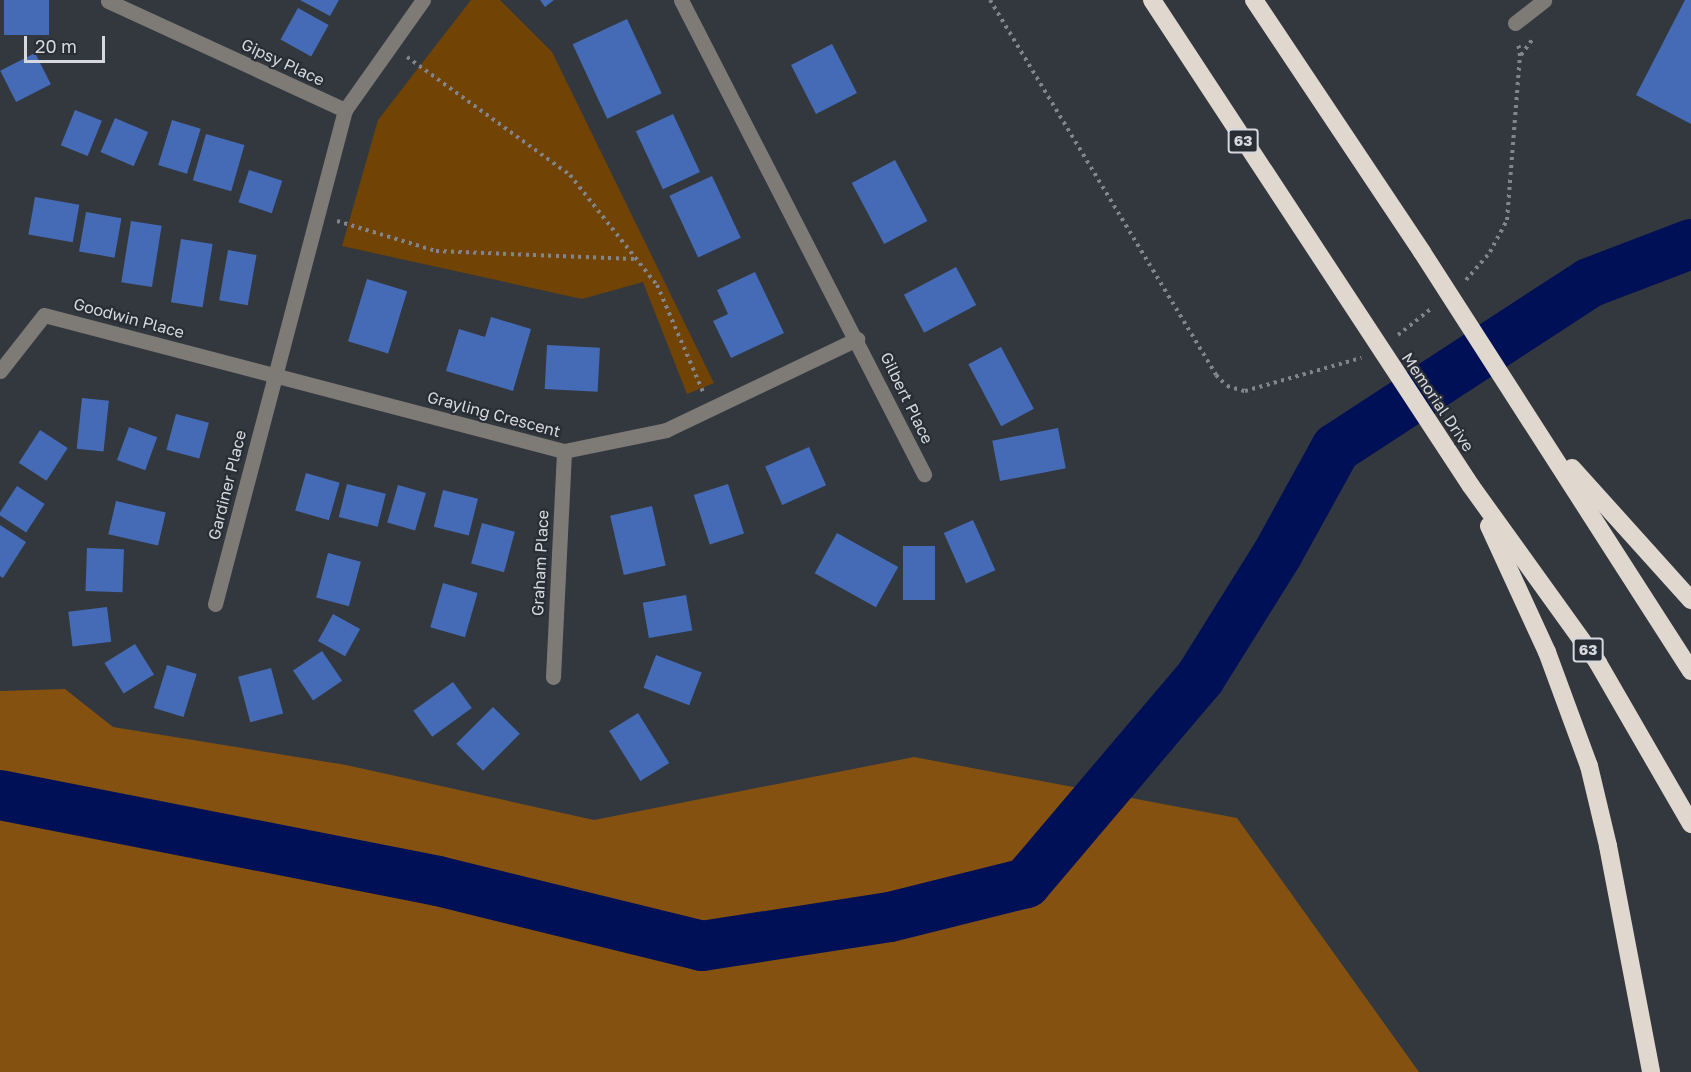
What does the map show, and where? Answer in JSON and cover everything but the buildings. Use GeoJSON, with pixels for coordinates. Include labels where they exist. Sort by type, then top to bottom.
{"type":"FeatureCollection","features":[{"type":"Feature","properties":{"kind":"highway","name":"Memorial Drive"},"geometry":{"type":"LineString","coordinates":[[1152,0],[1334,282],[1471,486],[1598,663],[1691,824]]}},
{"type":"Feature","properties":{"kind":"highway"},"geometry":{"type":"LineString","coordinates":[[1254,0],[1422,252],[1691,671]]}},
{"type":"Feature","properties":{"kind":"highway"},"geometry":{"type":"LineString","coordinates":[[1537,429],[1691,600]]}},
{"type":"Feature","properties":{"kind":"highway"},"geometry":{"type":"LineString","coordinates":[[1471,486],[1547,652],[1589,766],[1608,846],[1651,1072]]}},
{"type":"Feature","properties":{"kind":"street"},"geometry":{"type":"LineString","coordinates":[[273,375],[345,110],[423,0]]}},
{"type":"Feature","properties":{"kind":"street"},"geometry":{"type":"LineString","coordinates":[[681,0],[858,339]]}},
{"type":"Feature","properties":{"kind":"street"},"geometry":{"type":"LineString","coordinates":[[1515,23],[1544,0]]}},
{"type":"Feature","properties":{"kind":"street","name":"Gipsy Place"},"geometry":{"type":"LineString","coordinates":[[108,1],[345,110]]}},
{"type":"Feature","properties":{"kind":"street","name":"Goodwin Place"},"geometry":{"type":"LineString","coordinates":[[0,371],[44,315],[273,375]]}},
{"type":"Feature","properties":{"kind":"street","name":"Grayling Crescent"},"geometry":{"type":"LineString","coordinates":[[273,375],[564,451],[666,430],[858,339]]}},
{"type":"Feature","properties":{"kind":"street","name":"Gilbert Place"},"geometry":{"type":"LineString","coordinates":[[858,339],[924,474]]}},
{"type":"Feature","properties":{"kind":"street","name":"Gardiner Place"},"geometry":{"type":"LineString","coordinates":[[215,604],[273,375]]}},
{"type":"Feature","properties":{"kind":"street","name":"Graham Place"},"geometry":{"type":"LineString","coordinates":[[553,677],[564,451]]}},
{"type":"Feature","properties":{"kind":"path"},"geometry":{"type":"LineString","coordinates":[[392,46],[495,117],[570,175],[634,259],[657,285],[710,409]]}},
{"type":"Feature","properties":{"kind":"path"},"geometry":{"type":"LineString","coordinates":[[317,214],[436,251],[634,259]]}},
{"type":"Feature","properties":{"kind":"shaded area"},"geometry":{"type":"Polygon","coordinates":[[[471,0],[500,0],[552,52],[714,383],[687,394],[643,282],[582,299],[342,246],[378,120],[471,0]]]}},
{"type":"Feature","properties":{"kind":"shaded area"},"geometry":{"type":"Polygon","coordinates":[[[65,689],[113,727],[346,765],[594,820],[914,757],[1237,818],[1419,1072],[0,1072],[0,691],[65,689]]]}},
{"type":"Feature","properties":{"kind":"waterway"},"geometry":{"type":"LineString","coordinates":[[0,795],[438,881],[702,946],[890,917],[1026,883],[1200,678],[1278,553],[1336,448],[1589,283],[1691,244]]}}]}
